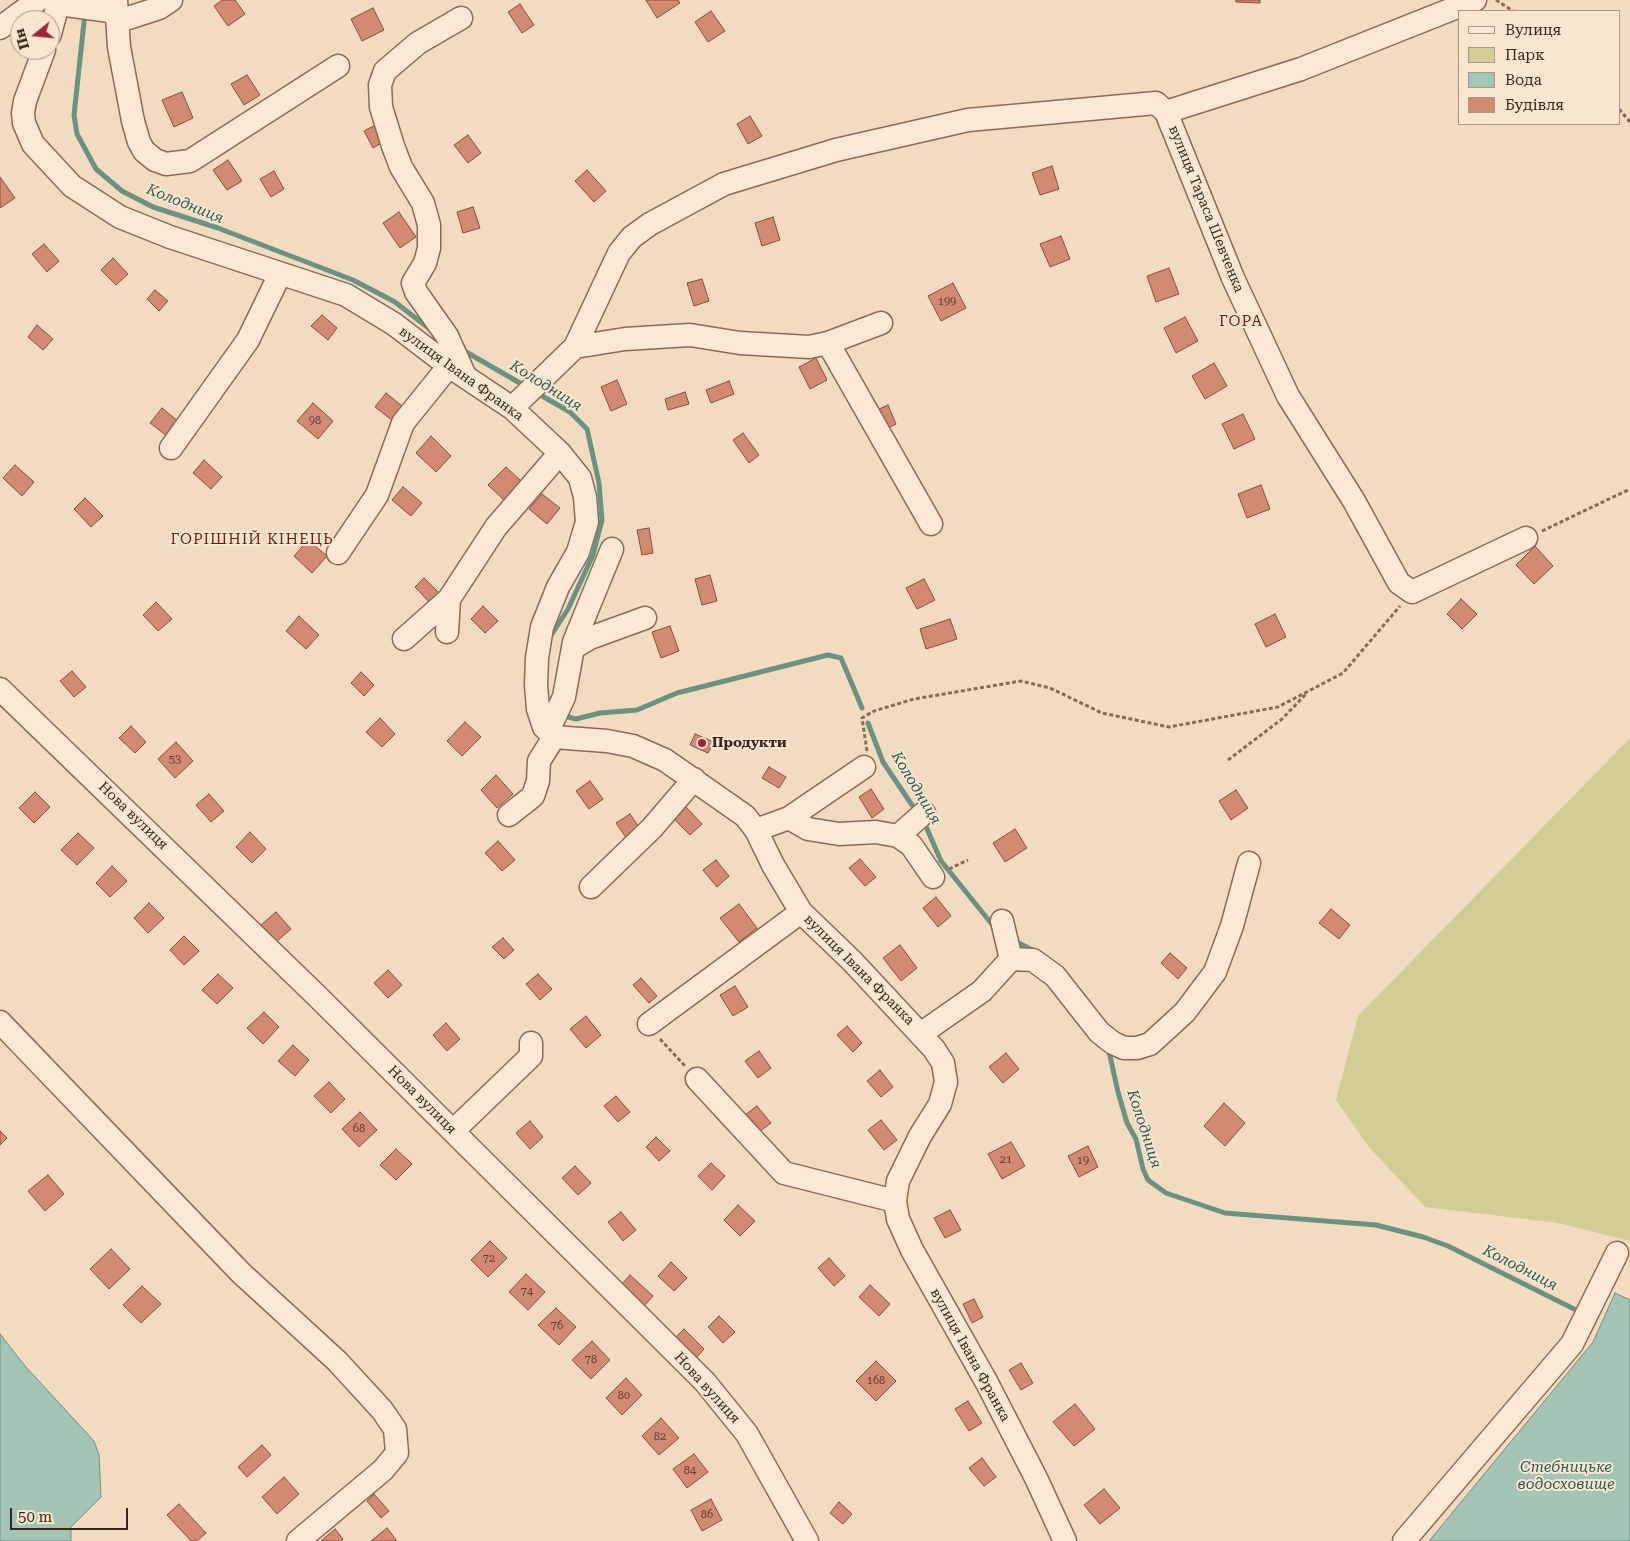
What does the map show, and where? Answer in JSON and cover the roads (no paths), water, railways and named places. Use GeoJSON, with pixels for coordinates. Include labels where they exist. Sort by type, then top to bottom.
{"type":"FeatureCollection","features":[{"type":"Feature","properties":{"kind":"street"},"geometry":{"type":"LineString","coordinates":[[0,28],[64,4],[117,11],[159,8],[170,0]]}},
{"type":"Feature","properties":{"kind":"street"},"geometry":{"type":"LineString","coordinates":[[1166,112],[1301,70],[1475,0]]}},
{"type":"Feature","properties":{"kind":"street"},"geometry":{"type":"LineString","coordinates":[[117,11],[119,47],[133,121],[139,142],[144,152],[155,160],[166,164],[190,161],[338,66]]}},
{"type":"Feature","properties":{"kind":"street"},"geometry":{"type":"LineString","coordinates":[[338,553],[377,495],[404,423],[458,368],[447,336],[416,292],[413,283],[425,263],[429,225],[423,203],[401,167],[393,146],[381,107],[380,85],[385,71],[418,44],[461,18]]}},
{"type":"Feature","properties":{"kind":"street","name":"вулиця Івана Франка"},"geometry":{"type":"LineString","coordinates":[[40,60],[25,101],[24,123],[33,144],[72,186],[120,217],[170,237],[346,295],[516,404],[580,478],[585,497],[587,522],[578,552],[558,587],[542,627],[537,658],[536,685],[538,709],[544,727],[551,731],[633,746],[664,760],[745,816],[756,830],[773,865],[801,912],[922,1033],[943,1064],[946,1082],[940,1104],[920,1136],[898,1181],[895,1201],[898,1219],[912,1250],[991,1391],[1040,1485],[1065,1541]]}},
{"type":"Feature","properties":{"kind":"street","name":"вулиця Тараса Шевченка"},"geometry":{"type":"LineString","coordinates":[[575,347],[619,253],[632,237],[650,224],[724,184],[836,150],[968,120],[1156,104],[1166,112],[1234,278],[1288,396],[1354,501],[1398,583],[1412,592],[1526,538]]}},
{"type":"Feature","properties":{"kind":"street"},"geometry":{"type":"LineString","coordinates":[[171,448],[248,340],[280,274]]}},
{"type":"Feature","properties":{"kind":"street"},"geometry":{"type":"LineString","coordinates":[[516,404],[575,347],[624,340],[690,335],[740,343],[809,347],[828,343],[881,323]]}},
{"type":"Feature","properties":{"kind":"street"},"geometry":{"type":"LineString","coordinates":[[828,343],[931,524]]}},
{"type":"Feature","properties":{"kind":"street"},"geometry":{"type":"LineString","coordinates":[[404,638],[449,599],[496,527],[560,453]]}},
{"type":"Feature","properties":{"kind":"street"},"geometry":{"type":"LineString","coordinates":[[509,815],[533,796],[538,781],[539,761],[564,697],[573,648],[612,549]]}},
{"type":"Feature","properties":{"kind":"street"},"geometry":{"type":"LineString","coordinates":[[447,632],[449,599]]}},
{"type":"Feature","properties":{"kind":"street"},"geometry":{"type":"LineString","coordinates":[[573,648],[590,638],[645,618]]}},
{"type":"Feature","properties":{"kind":"street","name":"Нова вулиця"},"geometry":{"type":"LineString","coordinates":[[0,689],[289,968],[705,1382],[747,1434],[807,1541]]}},
{"type":"Feature","properties":{"kind":"street"},"geometry":{"type":"LineString","coordinates":[[756,830],[789,818],[864,766]]}},
{"type":"Feature","properties":{"kind":"street"},"geometry":{"type":"LineString","coordinates":[[591,887],[652,828],[694,779]]}},
{"type":"Feature","properties":{"kind":"street"},"geometry":{"type":"LineString","coordinates":[[898,836],[924,813]]}},
{"type":"Feature","properties":{"kind":"street"},"geometry":{"type":"LineString","coordinates":[[789,818],[808,829],[839,834],[876,832],[898,836],[911,845],[933,877]]}},
{"type":"Feature","properties":{"kind":"street"},"geometry":{"type":"LineString","coordinates":[[1002,921],[1009,954],[1033,960],[1054,976],[1106,1037],[1124,1048],[1137,1048],[1150,1044],[1185,1012],[1215,972],[1232,926],[1250,863]]}},
{"type":"Feature","properties":{"kind":"street"},"geometry":{"type":"LineString","coordinates":[[649,1024],[801,912]]}},
{"type":"Feature","properties":{"kind":"street","name":"вулиця Івана Франка"},"geometry":{"type":"LineString","coordinates":[[922,1033],[982,992],[1009,954]]}},
{"type":"Feature","properties":{"kind":"street"},"geometry":{"type":"LineString","coordinates":[[0,1022],[241,1273],[337,1361],[382,1410],[395,1429],[397,1453],[383,1470],[298,1541]]}},
{"type":"Feature","properties":{"kind":"street"},"geometry":{"type":"LineString","coordinates":[[453,1131],[531,1056],[531,1043]]}},
{"type":"Feature","properties":{"kind":"street"},"geometry":{"type":"LineString","coordinates":[[697,1079],[784,1173],[895,1201]]}},
{"type":"Feature","properties":{"kind":"street"},"geometry":{"type":"LineString","coordinates":[[1404,1541],[1572,1344],[1617,1253]]}},
{"type":"Feature","properties":{"kind":"water","name":"Стебницьке водосховище"},"geometry":{"type":"Polygon","coordinates":[[[1615,1293],[1630,1300],[1630,1541],[1429,1541],[1593,1342],[1615,1293]]]}},
{"type":"Feature","properties":{"kind":"water"},"geometry":{"type":"Polygon","coordinates":[[[0,1334],[25,1366],[94,1441],[99,1455],[101,1497],[71,1527],[71,1541],[0,1541],[0,1334]]]}},
{"type":"Feature","properties":{"kind":"waterway","name":"Колодниця"},"geometry":{"type":"LineString","coordinates":[[85,13],[74,115],[77,134],[96,169],[122,191],[153,207],[218,228],[353,280],[395,302],[431,330]]}},
{"type":"Feature","properties":{"kind":"waterway","name":"Колодниця"},"geometry":{"type":"LineString","coordinates":[[461,349],[525,386]]}},
{"type":"Feature","properties":{"kind":"waterway","name":"Колодниця"},"geometry":{"type":"LineString","coordinates":[[537,393],[570,412],[587,429],[599,483],[602,520],[593,555],[568,609],[550,637]]}},
{"type":"Feature","properties":{"kind":"waterway","name":"Колодниця"},"geometry":{"type":"LineString","coordinates":[[561,715],[576,719],[600,713],[637,710],[677,693],[828,655],[841,658],[862,708]]}},
{"type":"Feature","properties":{"kind":"waterway","name":"Колодниця"},"geometry":{"type":"LineString","coordinates":[[868,723],[883,762],[916,811]]}},
{"type":"Feature","properties":{"kind":"waterway","name":"Колодниця"},"geometry":{"type":"LineString","coordinates":[[924,822],[941,861],[995,928]]}},
{"type":"Feature","properties":{"kind":"waterway","name":"Колодниця"},"geometry":{"type":"LineString","coordinates":[[1015,941],[1034,951]]}},
{"type":"Feature","properties":{"kind":"waterway","name":"Колодниця"},"geometry":{"type":"LineString","coordinates":[[1108,1047],[1118,1092],[1127,1123],[1136,1139],[1143,1169],[1148,1180],[1166,1193],[1225,1213],[1376,1225],[1423,1237],[1448,1246],[1574,1309]]}},
{"type":"Feature","properties":{"kind":"place","name":"Продукти"},"geometry":{"type":"Point","coordinates":[702,743]}},
{"type":"Feature","properties":{"kind":"district","name":"ГОРА"},"geometry":{"type":"Point","coordinates":[1241,322]}},
{"type":"Feature","properties":{"kind":"district","name":"ГОРІШНІЙ КІНЕЦЬ"},"geometry":{"type":"Point","coordinates":[252,540]}}]}
